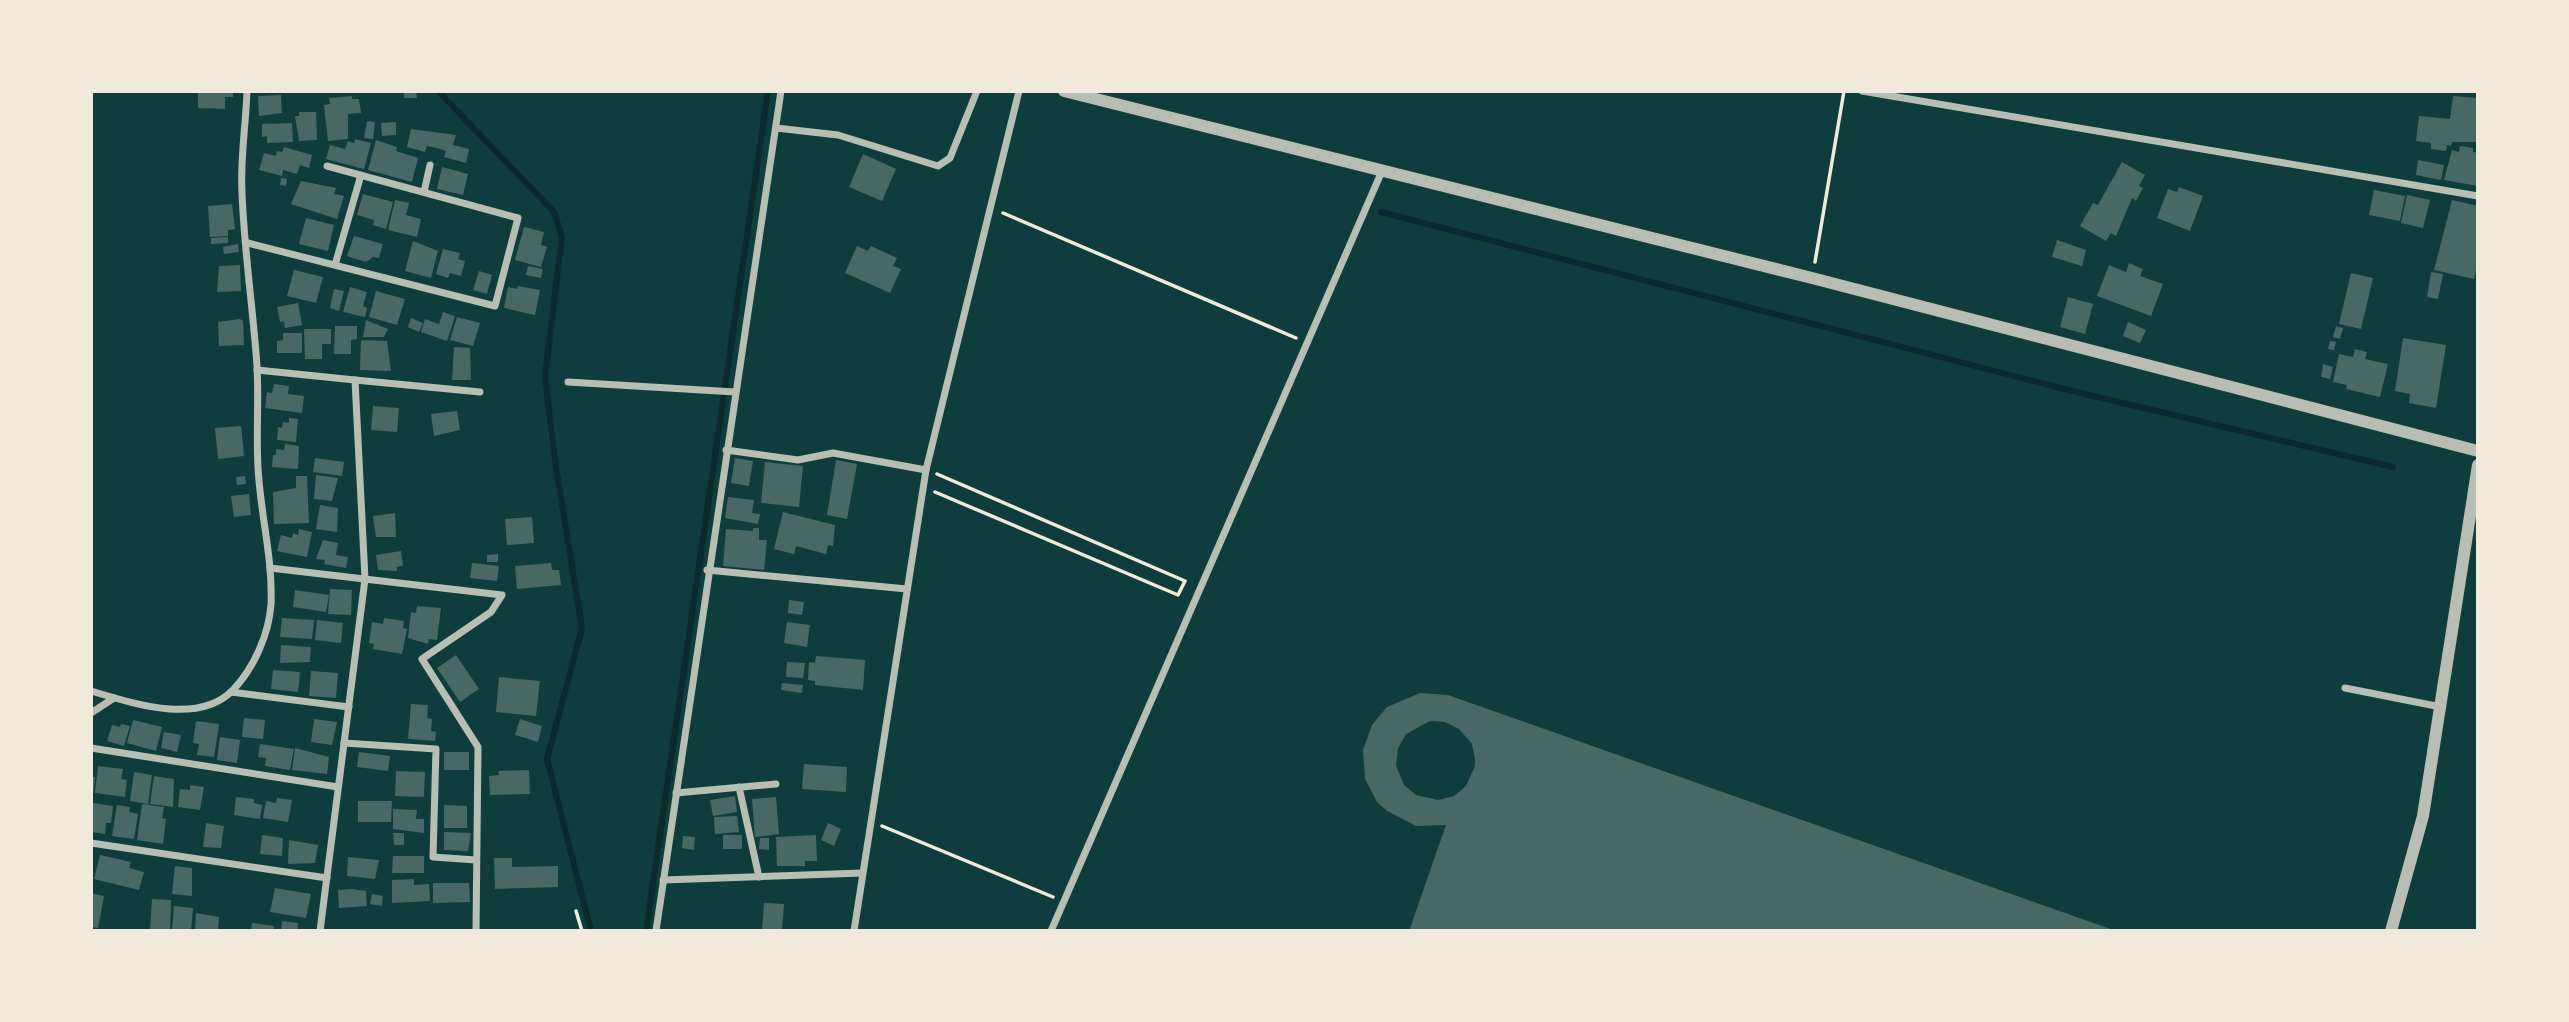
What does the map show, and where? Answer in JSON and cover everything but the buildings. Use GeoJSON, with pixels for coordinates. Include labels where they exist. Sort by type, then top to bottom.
{"type":"FeatureCollection","features":[{"type":"Feature","properties":{"kind":"street"},"geometry":{"type":"LineString","coordinates":[[91,691],[114,698],[177,709],[201,706],[231,692],[248,670],[262,641],[271,606],[270,568],[258,468],[257,370],[242,191],[247,91]]}},
{"type":"Feature","properties":{"kind":"street"},"geometry":{"type":"LineString","coordinates":[[656,931],[707,570],[781,91]]}},
{"type":"Feature","properties":{"kind":"street"},"geometry":{"type":"LineString","coordinates":[[776,128],[838,135],[938,166],[950,158],[977,91]]}},
{"type":"Feature","properties":{"kind":"street"},"geometry":{"type":"LineString","coordinates":[[854,931],[926,470],[1019,91]]}},
{"type":"Feature","properties":{"kind":"street"},"geometry":{"type":"LineString","coordinates":[[1064,91],[1812,278],[2478,451]]}},
{"type":"Feature","properties":{"kind":"street"},"geometry":{"type":"LineString","coordinates":[[1862,91],[2478,196]]}},
{"type":"Feature","properties":{"kind":"street"},"geometry":{"type":"LineString","coordinates":[[424,192],[430,165]]}},
{"type":"Feature","properties":{"kind":"street"},"geometry":{"type":"LineString","coordinates":[[248,243],[495,306],[518,218],[327,166]]}},
{"type":"Feature","properties":{"kind":"street"},"geometry":{"type":"LineString","coordinates":[[1051,931],[1382,170]]}},
{"type":"Feature","properties":{"kind":"street"},"geometry":{"type":"LineString","coordinates":[[335,265],[361,175]]}},
{"type":"Feature","properties":{"kind":"street"},"geometry":{"type":"LineString","coordinates":[[257,370],[480,392]]}},
{"type":"Feature","properties":{"kind":"street"},"geometry":{"type":"LineString","coordinates":[[320,931],[365,579],[355,380]]}},
{"type":"Feature","properties":{"kind":"street"},"geometry":{"type":"LineString","coordinates":[[568,382],[735,392]]}},
{"type":"Feature","properties":{"kind":"street"},"geometry":{"type":"LineString","coordinates":[[726,450],[798,460],[833,453],[926,470]]}},
{"type":"Feature","properties":{"kind":"street"},"geometry":{"type":"LineString","coordinates":[[2391,931],[2423,816],[2478,465]]}},
{"type":"Feature","properties":{"kind":"street"},"geometry":{"type":"LineString","coordinates":[[270,568],[502,595],[491,612],[422,659],[478,747],[476,931]]}},
{"type":"Feature","properties":{"kind":"street"},"geometry":{"type":"LineString","coordinates":[[707,570],[907,589]]}},
{"type":"Feature","properties":{"kind":"street"},"geometry":{"type":"LineString","coordinates":[[2345,688],[2441,707]]}},
{"type":"Feature","properties":{"kind":"street"},"geometry":{"type":"LineString","coordinates":[[231,692],[349,707]]}},
{"type":"Feature","properties":{"kind":"street"},"geometry":{"type":"LineString","coordinates":[[91,713],[114,698]]}},
{"type":"Feature","properties":{"kind":"street"},"geometry":{"type":"LineString","coordinates":[[344,743],[436,749],[433,857],[476,860]]}},
{"type":"Feature","properties":{"kind":"street"},"geometry":{"type":"LineString","coordinates":[[91,748],[338,787]]}},
{"type":"Feature","properties":{"kind":"street"},"geometry":{"type":"LineString","coordinates":[[676,793],[776,784]]}},
{"type":"Feature","properties":{"kind":"street"},"geometry":{"type":"LineString","coordinates":[[739,787],[759,877]]}},
{"type":"Feature","properties":{"kind":"street"},"geometry":{"type":"LineString","coordinates":[[91,843],[327,878]]}},
{"type":"Feature","properties":{"kind":"street"},"geometry":{"type":"LineString","coordinates":[[663,880],[862,873]]}},
{"type":"Feature","properties":{"kind":"path"},"geometry":{"type":"LineString","coordinates":[[1812,278],[1844,91]]}},
{"type":"Feature","properties":{"kind":"path"},"geometry":{"type":"LineString","coordinates":[[990,208],[1307,342]]}},
{"type":"Feature","properties":{"kind":"path"},"geometry":{"type":"LineString","coordinates":[[923,487],[1178,595],[1185,581],[926,470]]}},
{"type":"Feature","properties":{"kind":"path"},"geometry":{"type":"LineString","coordinates":[[870,821],[1063,902]]}},
{"type":"Feature","properties":{"kind":"path"},"geometry":{"type":"LineString","coordinates":[[576,911],[582,931]]}},
{"type":"Feature","properties":{"kind":"waterway"},"geometry":{"type":"LineString","coordinates":[[438,91],[554,212],[562,237],[545,376],[555,461],[582,628],[547,759],[591,931]]}},
{"type":"Feature","properties":{"kind":"waterway"},"geometry":{"type":"LineString","coordinates":[[646,931],[768,91]]}},
{"type":"Feature","properties":{"kind":"waterway"},"geometry":{"type":"LineString","coordinates":[[1381,212],[2064,389],[2393,467]]}}]}
